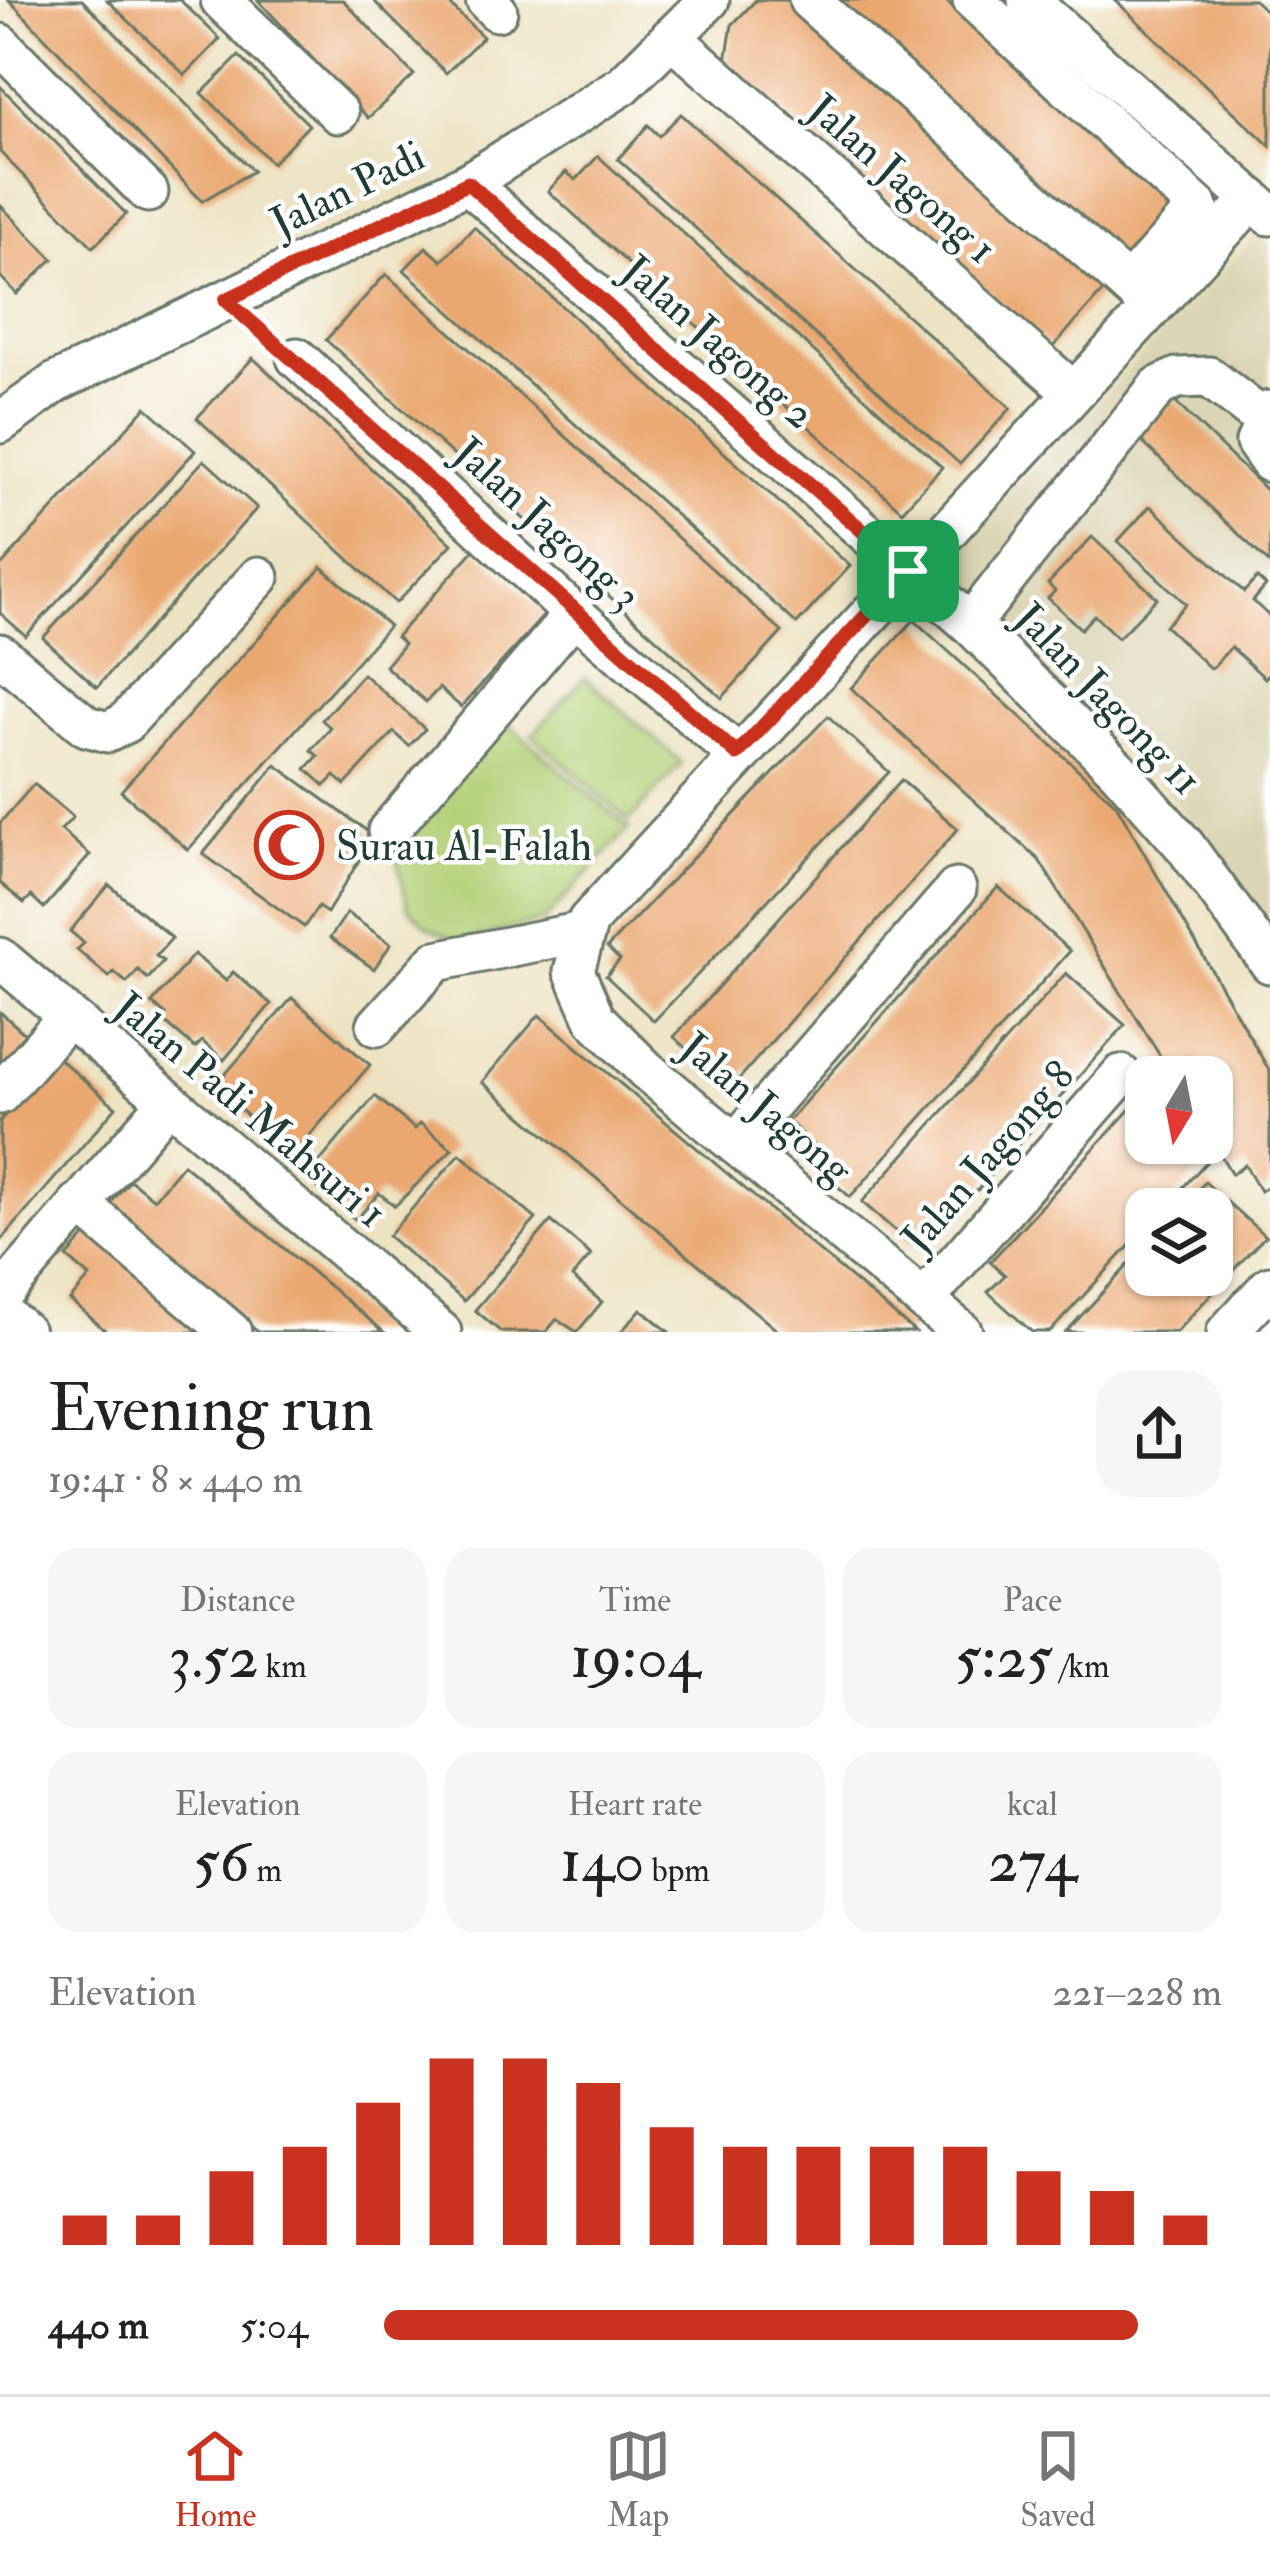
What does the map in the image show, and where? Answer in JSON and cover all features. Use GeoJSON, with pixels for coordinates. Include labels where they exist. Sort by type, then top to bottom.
{"type":"FeatureCollection","features":[{"type":"Feature","properties":{"kind":"street"},"geometry":{"type":"LineString","coordinates":[[221,0],[338,113]]}},
{"type":"Feature","properties":{"kind":"street","name":"Jalan Padi"},"geometry":{"type":"LineString","coordinates":[[0,423],[55,382],[468,183],[623,85],[709,0]]}},
{"type":"Feature","properties":{"kind":"street"},"geometry":{"type":"LineString","coordinates":[[809,0],[1139,295]]}},
{"type":"Feature","properties":{"kind":"street"},"geometry":{"type":"LineString","coordinates":[[377,1026],[436,961],[585,926],[1071,390],[1198,207],[974,0]]}},
{"type":"Feature","properties":{"kind":"street"},"geometry":{"type":"LineString","coordinates":[[1028,0],[1261,207],[1139,295]]}},
{"type":"Feature","properties":{"kind":"street","name":"Jalan Jagong 1"},"geometry":{"type":"LineString","coordinates":[[671,38],[1071,390]]}},
{"type":"Feature","properties":{"kind":"street"},"geometry":{"type":"LineString","coordinates":[[0,44],[148,191]]}},
{"type":"Feature","properties":{"kind":"street","name":"Jalan Jagong 2"},"geometry":{"type":"LineString","coordinates":[[468,183],[908,571]]}},
{"type":"Feature","properties":{"kind":"street","name":"Jalan Jagong 3"},"geometry":{"type":"LineString","coordinates":[[297,358],[574,614],[737,754]]}},
{"type":"Feature","properties":{"kind":"street"},"geometry":{"type":"LineString","coordinates":[[970,624],[1158,388],[1177,378],[1209,377],[1267,415],[1256,442],[1270,462]]}},
{"type":"Feature","properties":{"kind":"street","name":"Jalan Jagong 11"},"geometry":{"type":"LineString","coordinates":[[908,571],[970,624],[1155,812],[1270,963]]}},
{"type":"Feature","properties":{"kind":"street"},"geometry":{"type":"LineString","coordinates":[[0,654],[86,726],[108,732],[125,723],[259,578]]}},
{"type":"Feature","properties":{"kind":"street"},"geometry":{"type":"LineString","coordinates":[[388,831],[574,614]]}},
{"type":"Feature","properties":{"kind":"street"},"geometry":{"type":"LineString","coordinates":[[735,1144],[956,889]]}},
{"type":"Feature","properties":{"kind":"street","name":"Jalan Jagong"},"geometry":{"type":"LineString","coordinates":[[585,926],[574,971],[595,1019],[735,1144],[962,1332]]}},
{"type":"Feature","properties":{"kind":"street","name":"Jalan Padi Mahsuri 1"},"geometry":{"type":"LineString","coordinates":[[0,958],[441,1332]]}},
{"type":"Feature","properties":{"kind":"street"},"geometry":{"type":"LineString","coordinates":[[0,1094],[68,1017]]}},
{"type":"Feature","properties":{"kind":"street","name":"Jalan Jagong 8"},"geometry":{"type":"LineString","coordinates":[[924,1300],[1121,1075]]}},
{"type":"Feature","properties":{"kind":"street"},"geometry":{"type":"LineString","coordinates":[[0,1297],[168,1102]]}},
{"type":"Feature","properties":{"kind":"street"},"geometry":{"type":"LineString","coordinates":[[79,1203],[231,1332]]}},
{"type":"Feature","properties":{"kind":"street"},"geometry":{"type":"LineString","coordinates":[[1227,1332],[1270,1286]]}},
{"type":"Feature","properties":{"kind":"street"},"geometry":{"type":"LineString","coordinates":[[0,1312],[25,1332]]}},
{"type":"Feature","properties":{"kind":"path"},"geometry":{"type":"LineString","coordinates":[[226,300],[297,358]]}},
{"type":"Feature","properties":{"kind":"shaded area"},"geometry":{"type":"Polygon","coordinates":[[[1259,233],[1270,244],[1270,938],[1158,777],[946,558],[1259,233]]]}},
{"type":"Feature","properties":{"kind":"green space"},"geometry":{"type":"Polygon","coordinates":[[[585,677],[682,763],[629,821],[532,735],[585,677]]]}},
{"type":"Feature","properties":{"kind":"green space"},"geometry":{"type":"Polygon","coordinates":[[[503,720],[629,828],[544,921],[459,941],[428,927],[408,907],[396,856],[503,720]]]}},
{"type":"Feature","properties":{"kind":"building"},"geometry":{"type":"Polygon","coordinates":[[[9,0],[82,0],[253,171],[202,201],[9,0]]]}},
{"type":"Feature","properties":{"kind":"building"},"geometry":{"type":"Polygon","coordinates":[[[107,0],[180,0],[220,39],[185,75],[107,0]]]}},
{"type":"Feature","properties":{"kind":"building"},"geometry":{"type":"Polygon","coordinates":[[[258,0],[343,0],[414,75],[368,118],[258,0]]]}},
{"type":"Feature","properties":{"kind":"building"},"geometry":{"type":"Polygon","coordinates":[[[373,0],[445,0],[483,37],[446,73],[373,0]]]}},
{"type":"Feature","properties":{"kind":"building"},"geometry":{"type":"Polygon","coordinates":[[[756,0],[789,0],[1113,280],[1052,348],[726,61],[732,25],[756,0]]]}},
{"type":"Feature","properties":{"kind":"building"},"geometry":{"type":"Polygon","coordinates":[[[824,0],[945,0],[1186,208],[1131,276],[824,0]]]}},
{"type":"Feature","properties":{"kind":"building"},"geometry":{"type":"Polygon","coordinates":[[[1115,0],[1254,0],[1270,15],[1270,146],[1115,0]]]}},
{"type":"Feature","properties":{"kind":"building"},"geometry":{"type":"Polygon","coordinates":[[[239,56],[309,125],[272,163],[202,93],[239,56]]]}},
{"type":"Feature","properties":{"kind":"building"},"geometry":{"type":"Polygon","coordinates":[[[0,86],[126,214],[93,247],[0,152],[0,86]]]}},
{"type":"Feature","properties":{"kind":"building"},"geometry":{"type":"Polygon","coordinates":[[[681,114],[1011,408],[960,464],[618,159],[648,125],[659,136],[681,114]]]}},
{"type":"Feature","properties":{"kind":"building"},"geometry":{"type":"Polygon","coordinates":[[[598,156],[942,467],[902,511],[548,191],[566,172],[576,180],[598,156]]]}},
{"type":"Feature","properties":{"kind":"building"},"geometry":{"type":"Polygon","coordinates":[[[0,205],[53,259],[17,294],[0,276],[0,205]]]}},
{"type":"Feature","properties":{"kind":"building"},"geometry":{"type":"Polygon","coordinates":[[[474,227],[850,566],[797,624],[404,270],[426,247],[442,261],[474,227]]]}},
{"type":"Feature","properties":{"kind":"building"},"geometry":{"type":"Polygon","coordinates":[[[386,274],[782,632],[722,698],[326,340],[386,274]]]}},
{"type":"Feature","properties":{"kind":"building"},"geometry":{"type":"Polygon","coordinates":[[[253,358],[452,544],[396,603],[197,418],[253,358]]]}},
{"type":"Feature","properties":{"kind":"building"},"geometry":{"type":"Polygon","coordinates":[[[1173,400],[1270,494],[1270,564],[1137,437],[1173,400]]]}},
{"type":"Feature","properties":{"kind":"building"},"geometry":{"type":"Polygon","coordinates":[[[146,407],[195,451],[26,636],[0,613],[0,567],[146,407]]]}},
{"type":"Feature","properties":{"kind":"building"},"geometry":{"type":"Polygon","coordinates":[[[204,460],[257,508],[97,687],[43,638],[204,460]]]}},
{"type":"Feature","properties":{"kind":"building"},"geometry":{"type":"Polygon","coordinates":[[[1150,506],[1244,592],[1257,578],[1266,586],[1253,601],[1270,617],[1270,672],[1265,678],[1231,647],[1211,669],[1165,626],[1186,604],[1118,541],[1150,506]]]}},
{"type":"Feature","properties":{"kind":"building"},"geometry":{"type":"Polygon","coordinates":[[[1092,537],[1157,598],[1118,638],[1094,615],[1081,629],[1048,598],[1055,591],[1048,584],[1092,537]]]}},
{"type":"Feature","properties":{"kind":"building"},"geometry":{"type":"Polygon","coordinates":[[[475,549],[546,613],[461,707],[439,688],[426,702],[385,666],[404,644],[396,637],[475,549]]]}},
{"type":"Feature","properties":{"kind":"building"},"geometry":{"type":"Polygon","coordinates":[[[322,567],[389,626],[188,850],[121,791],[322,567]]]}},
{"type":"Feature","properties":{"kind":"building"},"geometry":{"type":"Polygon","coordinates":[[[914,620],[1116,804],[1270,1072],[1270,1186],[1260,1191],[1245,1165],[1232,1174],[1226,1164],[1233,1164],[1233,1056],[1160,1056],[1039,860],[851,688],[914,620]]]}},
{"type":"Feature","properties":{"kind":"building"},"geometry":{"type":"Polygon","coordinates":[[[363,674],[425,729],[409,746],[394,732],[345,785],[335,776],[325,786],[306,769],[318,756],[311,750],[331,728],[322,720],[363,674]]]}},
{"type":"Feature","properties":{"kind":"building"},"geometry":{"type":"Polygon","coordinates":[[[828,716],[889,772],[654,1021],[606,976],[620,960],[607,948],[828,716]]]}},
{"type":"Feature","properties":{"kind":"building","name":"Surau Al-Falah"},"geometry":{"type":"Polygon","coordinates":[[[276,765],[374,836],[327,913],[318,907],[304,927],[203,854],[276,765]]]}},
{"type":"Feature","properties":{"kind":"building"},"geometry":{"type":"Polygon","coordinates":[[[901,780],[958,829],[731,1088],[674,1037],[901,780]]]}},
{"type":"Feature","properties":{"kind":"building"},"geometry":{"type":"Polygon","coordinates":[[[34,784],[73,817],[61,830],[90,855],[44,908],[31,896],[24,903],[0,883],[0,823],[34,784]]]}},
{"type":"Feature","properties":{"kind":"building"},"geometry":{"type":"Polygon","coordinates":[[[109,885],[172,938],[156,956],[163,961],[148,979],[138,970],[127,983],[114,972],[109,977],[77,950],[84,943],[70,931],[109,885]]]}},
{"type":"Feature","properties":{"kind":"building"},"geometry":{"type":"Polygon","coordinates":[[[998,887],[1070,951],[850,1197],[818,1169],[828,1157],[788,1121],[998,887]]]}},
{"type":"Feature","properties":{"kind":"building"},"geometry":{"type":"Polygon","coordinates":[[[347,913],[391,944],[374,969],[330,938],[347,913]]]}},
{"type":"Feature","properties":{"kind":"building"},"geometry":{"type":"Polygon","coordinates":[[[194,954],[226,981],[233,972],[271,1004],[224,1060],[202,1041],[195,1048],[162,1020],[166,1015],[152,1003],[194,954]]]}},
{"type":"Feature","properties":{"kind":"building"},"geometry":{"type":"Polygon","coordinates":[[[1066,973],[1125,1025],[931,1242],[909,1243],[862,1202],[1066,973]]]}},
{"type":"Feature","properties":{"kind":"building"},"geometry":{"type":"Polygon","coordinates":[[[292,998],[370,1065],[293,1155],[214,1087],[292,998]]]}},
{"type":"Feature","properties":{"kind":"building"},"geometry":{"type":"Polygon","coordinates":[[[0,1012],[33,1041],[0,1079],[0,1012]]]}},
{"type":"Feature","properties":{"kind":"building"},"geometry":{"type":"Polygon","coordinates":[[[539,1015],[915,1332],[779,1332],[482,1082],[539,1015]]]}},
{"type":"Feature","properties":{"kind":"building"},"geometry":{"type":"Polygon","coordinates":[[[56,1056],[116,1107],[0,1242],[0,1121],[56,1056]]]}},
{"type":"Feature","properties":{"kind":"building"},"geometry":{"type":"Polygon","coordinates":[[[375,1096],[415,1129],[420,1123],[452,1149],[395,1206],[379,1193],[356,1220],[306,1178],[375,1096]]]}},
{"type":"Feature","properties":{"kind":"building"},"geometry":{"type":"Polygon","coordinates":[[[1125,1115],[1125,1164],[1204,1164],[1182,1188],[1125,1188],[1125,1251],[1050,1332],[1032,1332],[988,1292],[1005,1275],[990,1262],[1125,1115]]]}},
{"type":"Feature","properties":{"kind":"building"},"geometry":{"type":"Polygon","coordinates":[[[460,1154],[536,1219],[464,1301],[388,1236],[460,1154]]]}},
{"type":"Feature","properties":{"kind":"building"},"geometry":{"type":"Polygon","coordinates":[[[183,1164],[384,1332],[258,1332],[108,1206],[130,1180],[154,1199],[183,1164]]]}},
{"type":"Feature","properties":{"kind":"building"},"geometry":{"type":"Polygon","coordinates":[[[1233,1207],[1265,1236],[1233,1271],[1233,1207]]]}},
{"type":"Feature","properties":{"kind":"building"},"geometry":{"type":"Polygon","coordinates":[[[551,1221],[591,1255],[572,1277],[602,1302],[577,1332],[557,1319],[546,1332],[501,1332],[475,1310],[551,1221]]]}},
{"type":"Feature","properties":{"kind":"building"},"geometry":{"type":"Polygon","coordinates":[[[95,1225],[219,1332],[107,1332],[70,1300],[90,1277],[67,1257],[95,1225]]]}},
{"type":"Feature","properties":{"kind":"building"},"geometry":{"type":"Polygon","coordinates":[[[1125,1269],[1125,1296],[1209,1296],[1176,1332],[1066,1332],[1125,1269]]]}},
{"type":"Feature","properties":{"kind":"building"},"geometry":{"type":"Polygon","coordinates":[[[641,1309],[669,1332],[621,1332],[641,1309]]]}},
{"type":"Feature","properties":{"kind":"place","name":"Surau Al-Falah"},"geometry":{"type":"Point","coordinates":[289,845]}},
{"type":"Feature","properties":{"kind":"route"},"geometry":{"type":"LineString","coordinates":[[468,183],[908,571],[737,754],[574,614],[297,358],[226,300],[468,183]]}}]}
